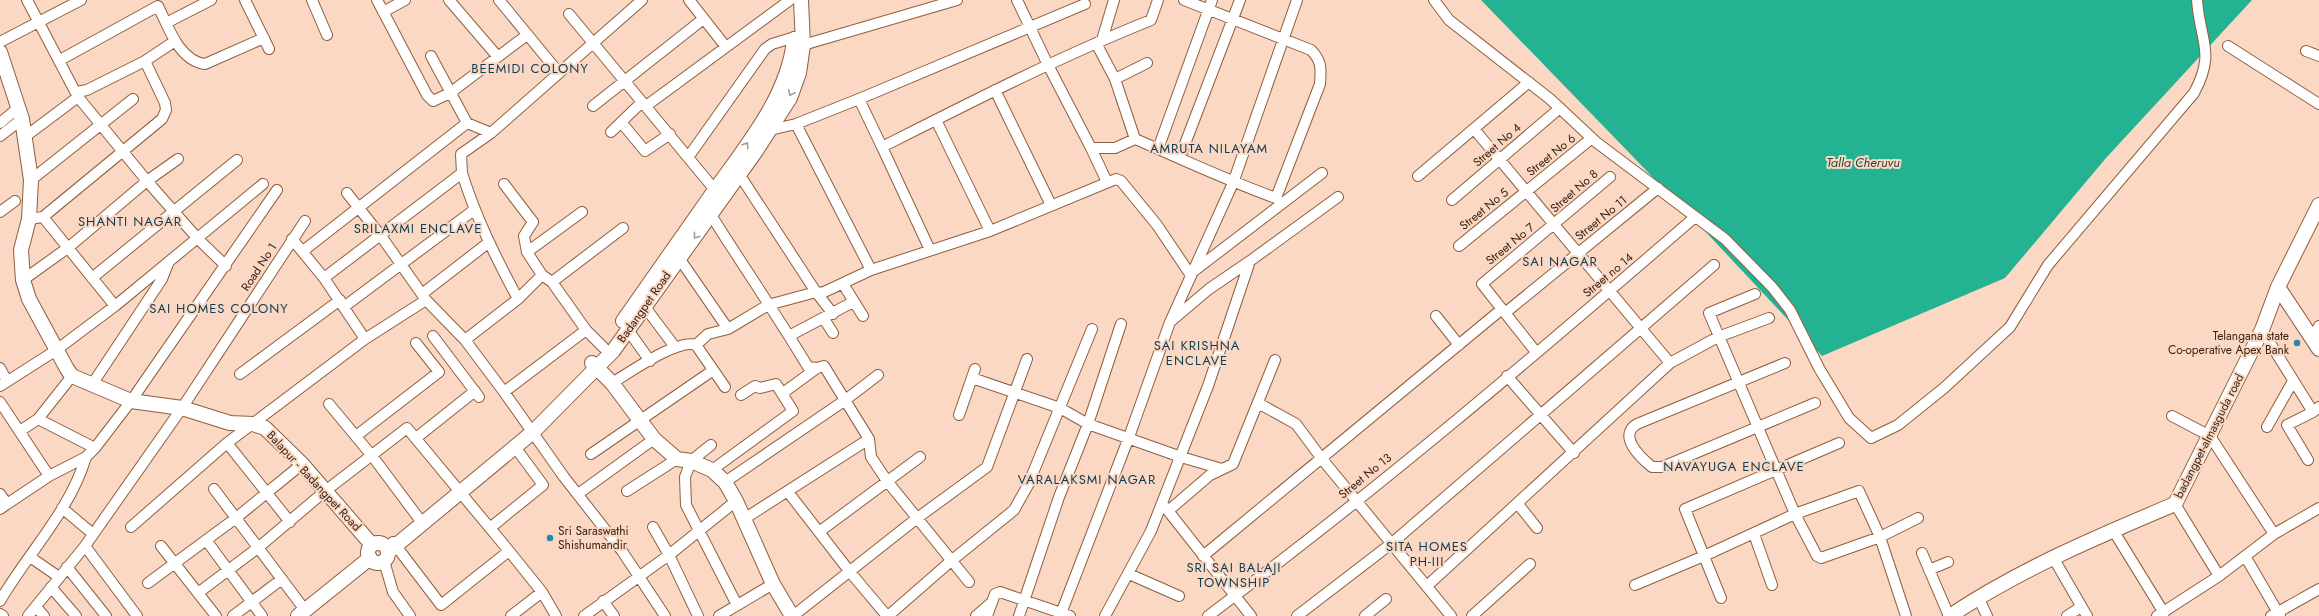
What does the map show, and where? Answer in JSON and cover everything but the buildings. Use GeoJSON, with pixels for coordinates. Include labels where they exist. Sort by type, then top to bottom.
{"type":"FeatureCollection","features":[{"type":"Feature","properties":{"kind":"street"},"geometry":{"type":"LineString","coordinates":[[27,0],[77,94],[101,126],[124,151],[147,181],[198,238],[226,266]]}},
{"type":"Feature","properties":{"kind":"street"},"geometry":{"type":"LineString","coordinates":[[166,22],[211,0]]}},
{"type":"Feature","properties":{"kind":"street"},"geometry":{"type":"LineString","coordinates":[[245,0],[270,49]]}},
{"type":"Feature","properties":{"kind":"street"},"geometry":{"type":"LineString","coordinates":[[312,0],[327,35]]}},
{"type":"Feature","properties":{"kind":"street"},"geometry":{"type":"LineString","coordinates":[[377,0],[430,99],[436,101],[450,94],[527,35]]}},
{"type":"Feature","properties":{"kind":"street"},"geometry":{"type":"LineString","coordinates":[[383,12],[405,0]]}},
{"type":"Feature","properties":{"kind":"street"},"geometry":{"type":"LineString","coordinates":[[448,0],[498,57]]}},
{"type":"Feature","properties":{"kind":"street"},"geometry":{"type":"LineString","coordinates":[[499,0],[559,73]]}},
{"type":"Feature","properties":{"kind":"street"},"geometry":{"type":"LineString","coordinates":[[518,299],[488,243],[474,210],[462,173],[461,154],[491,133],[642,0]]}},
{"type":"Feature","properties":{"kind":"street"},"geometry":{"type":"LineString","coordinates":[[689,0],[702,20],[726,47]]}},
{"type":"Feature","properties":{"kind":"street"},"geometry":{"type":"LineString","coordinates":[[611,132],[644,104],[791,0]]}},
{"type":"Feature","properties":{"kind":"street","name":"Badangpet Road"},"geometry":{"type":"LineString","coordinates":[[304,614],[515,447],[628,330],[711,215],[780,94],[799,41],[791,0]]}},
{"type":"Feature","properties":{"kind":"street","name":"Badangpet Road"},"geometry":{"type":"LineString","coordinates":[[595,365],[604,348],[715,190],[735,171],[770,130],[794,88],[799,41],[801,0]]}},
{"type":"Feature","properties":{"kind":"street"},"geometry":{"type":"LineString","coordinates":[[689,156],[764,49],[772,44],[799,41],[957,0]]}},
{"type":"Feature","properties":{"kind":"street"},"geometry":{"type":"LineString","coordinates":[[1017,0],[1048,66],[1107,182]]}},
{"type":"Feature","properties":{"kind":"street"},"geometry":{"type":"LineString","coordinates":[[1114,0],[1099,41],[1114,78],[1135,139],[1180,157],[1233,183],[1276,198],[1320,84],[1321,65],[1318,57],[1310,50],[1233,18],[1210,5],[1184,0]]}},
{"type":"Feature","properties":{"kind":"street"},"geometry":{"type":"LineString","coordinates":[[882,147],[995,90],[1099,41],[1151,20],[1158,0]]}},
{"type":"Feature","properties":{"kind":"street"},"geometry":{"type":"LineString","coordinates":[[1180,157],[1240,0]]}},
{"type":"Feature","properties":{"kind":"street"},"geometry":{"type":"LineString","coordinates":[[987,616],[995,594],[1000,592],[1064,615],[1170,322],[1190,274],[1233,183],[1297,0]]}},
{"type":"Feature","properties":{"kind":"street"},"geometry":{"type":"LineString","coordinates":[[1434,0],[1449,20],[1529,82],[1592,138],[1725,239],[1772,287],[1790,310],[1819,368],[1850,418],[1871,438],[1883,434],[1898,426],[1944,388],[2010,327],[2048,265],[2194,93],[2204,75],[2207,56],[2197,0]]}},
{"type":"Feature","properties":{"kind":"street"},"geometry":{"type":"LineString","coordinates":[[0,42],[40,22],[76,1]]}},
{"type":"Feature","properties":{"kind":"street"},"geometry":{"type":"LineString","coordinates":[[770,130],[796,124],[859,99],[1084,4]]}},
{"type":"Feature","properties":{"kind":"street"},"geometry":{"type":"LineString","coordinates":[[1158,149],[1210,5]]}},
{"type":"Feature","properties":{"kind":"street"},"geometry":{"type":"LineString","coordinates":[[60,60],[158,6],[175,40],[188,55],[200,63],[205,64],[264,38]]}},
{"type":"Feature","properties":{"kind":"street"},"geometry":{"type":"LineString","coordinates":[[569,14],[592,44],[689,156],[715,190]]}},
{"type":"Feature","properties":{"kind":"street"},"geometry":{"type":"LineString","coordinates":[[593,106],[702,20]]}},
{"type":"Feature","properties":{"kind":"street"},"geometry":{"type":"LineString","coordinates":[[26,136],[77,94],[145,61],[175,40]]}},
{"type":"Feature","properties":{"kind":"street"},"geometry":{"type":"LineString","coordinates":[[2228,46],[2318,100]]}},
{"type":"Feature","properties":{"kind":"street"},"geometry":{"type":"LineString","coordinates":[[2306,51],[2319,56]]}},
{"type":"Feature","properties":{"kind":"street"},"geometry":{"type":"LineString","coordinates":[[0,52],[26,136],[36,218],[69,248],[115,306]]}},
{"type":"Feature","properties":{"kind":"street"},"geometry":{"type":"LineString","coordinates":[[431,56],[450,94],[467,123],[491,133]]}},
{"type":"Feature","properties":{"kind":"street"},"geometry":{"type":"LineString","coordinates":[[20,431],[38,419],[72,376],[55,351],[29,299],[23,280],[21,250],[36,218],[124,151],[162,119],[166,110],[165,103],[145,61]]}},
{"type":"Feature","properties":{"kind":"street"},"geometry":{"type":"LineString","coordinates":[[1114,78],[1147,63]]}},
{"type":"Feature","properties":{"kind":"street"},"geometry":{"type":"LineString","coordinates":[[1418,176],[1529,82]]}},
{"type":"Feature","properties":{"kind":"street"},"geometry":{"type":"LineString","coordinates":[[995,90],[1051,205]]}},
{"type":"Feature","properties":{"kind":"street"},"geometry":{"type":"LineString","coordinates":[[31,180],[101,126],[133,99]]}},
{"type":"Feature","properties":{"kind":"street"},"geometry":{"type":"LineString","coordinates":[[859,99],[930,250]]}},
{"type":"Feature","properties":{"kind":"street","name":"Street No 4"},"geometry":{"type":"LineString","coordinates":[[1452,200],[1560,108]]}},
{"type":"Feature","properties":{"kind":"street"},"geometry":{"type":"LineString","coordinates":[[0,123],[20,114]]}},
{"type":"Feature","properties":{"kind":"street"},"geometry":{"type":"LineString","coordinates":[[0,136],[20,114]]}},
{"type":"Feature","properties":{"kind":"street"},"geometry":{"type":"LineString","coordinates":[[936,120],[990,231]]}},
{"type":"Feature","properties":{"kind":"street"},"geometry":{"type":"LineString","coordinates":[[621,122],[645,151],[670,134]]}},
{"type":"Feature","properties":{"kind":"street"},"geometry":{"type":"LineString","coordinates":[[303,251],[467,123]]}},
{"type":"Feature","properties":{"kind":"street"},"geometry":{"type":"LineString","coordinates":[[796,124],[871,270]]}},
{"type":"Feature","properties":{"kind":"street"},"geometry":{"type":"LineString","coordinates":[[1474,129],[1670,363]]}},
{"type":"Feature","properties":{"kind":"street","name":"Street No 6"},"geometry":{"type":"LineString","coordinates":[[1526,192],[1592,138]]}},
{"type":"Feature","properties":{"kind":"street"},"geometry":{"type":"LineString","coordinates":[[1091,148],[1115,148],[1135,139]]}},
{"type":"Feature","properties":{"kind":"street"},"geometry":{"type":"LineString","coordinates":[[23,280],[69,248],[147,181],[178,159]]}},
{"type":"Feature","properties":{"kind":"street"},"geometry":{"type":"LineString","coordinates":[[92,278],[237,160]]}},
{"type":"Feature","properties":{"kind":"street"},"geometry":{"type":"LineString","coordinates":[[735,171],[816,292],[829,316],[833,333]]}},
{"type":"Feature","properties":{"kind":"street"},"geometry":{"type":"LineString","coordinates":[[324,278],[462,173]]}},
{"type":"Feature","properties":{"kind":"street"},"geometry":{"type":"LineString","coordinates":[[1190,274],[1322,173]]}},
{"type":"Feature","properties":{"kind":"street","name":"Street No 8"},"geometry":{"type":"LineString","coordinates":[[1554,225],[1610,177]]}},
{"type":"Feature","properties":{"kind":"street"},"geometry":{"type":"LineString","coordinates":[[696,345],[708,334],[728,329],[768,305],[816,292],[822,293],[871,270],[990,231],[1116,179],[1122,181],[1157,225],[1190,274]]}},
{"type":"Feature","properties":{"kind":"street"},"geometry":{"type":"LineString","coordinates":[[0,368],[4,384],[55,351],[115,306],[263,184]]}},
{"type":"Feature","properties":{"kind":"street"},"geometry":{"type":"LineString","coordinates":[[504,184],[533,222],[524,236],[527,252],[542,275],[552,282],[586,330],[604,348]]}},
{"type":"Feature","properties":{"kind":"street","name":"Street No 11"},"geometry":{"type":"LineString","coordinates":[[1203,556],[1459,345],[1578,254],[1658,188]]}},
{"type":"Feature","properties":{"kind":"street"},"geometry":{"type":"LineString","coordinates":[[0,494],[4,506],[49,476],[86,457],[95,448],[226,266],[277,190]]}},
{"type":"Feature","properties":{"kind":"street","name":"Street No 5"},"geometry":{"type":"LineString","coordinates":[[1459,246],[1526,192]]}},
{"type":"Feature","properties":{"kind":"street"},"geometry":{"type":"LineString","coordinates":[[347,193],[381,236],[424,297],[465,340],[639,575],[665,616]]}},
{"type":"Feature","properties":{"kind":"street"},"geometry":{"type":"LineString","coordinates":[[1170,322],[1209,289],[1338,197]]}},
{"type":"Feature","properties":{"kind":"street"},"geometry":{"type":"LineString","coordinates":[[0,212],[15,201]]}},
{"type":"Feature","properties":{"kind":"street","name":"badangpet-almasguda road"},"geometry":{"type":"LineString","coordinates":[[1949,616],[1978,597],[2054,559],[2113,530],[2175,504],[2262,330],[2278,287],[2319,205]]}},
{"type":"Feature","properties":{"kind":"street"},"geometry":{"type":"LineString","coordinates":[[240,374],[342,303],[400,265],[474,210]]}},
{"type":"Feature","properties":{"kind":"street"},"geometry":{"type":"LineString","coordinates":[[527,252],[582,212]]}},
{"type":"Feature","properties":{"kind":"street"},"geometry":{"type":"LineString","coordinates":[[711,215],[808,367],[817,368]]}},
{"type":"Feature","properties":{"kind":"street","name":"Street no 14"},"geometry":{"type":"LineString","coordinates":[[1536,352],[1610,291],[1695,217]]}},
{"type":"Feature","properties":{"kind":"street","name":"Road No 1"},"geometry":{"type":"LineString","coordinates":[[28,616],[59,576],[85,546],[182,408],[305,221]]}},
{"type":"Feature","properties":{"kind":"street","name":"Street No 7"},"geometry":{"type":"LineString","coordinates":[[1504,312],[1482,284],[1554,225]]}},
{"type":"Feature","properties":{"kind":"street"},"geometry":{"type":"LineString","coordinates":[[552,282],[623,228]]}},
{"type":"Feature","properties":{"kind":"street"},"geometry":{"type":"LineString","coordinates":[[292,239],[324,278],[365,339]]}},
{"type":"Feature","properties":{"kind":"street"},"geometry":{"type":"LineString","coordinates":[[131,527],[227,443],[365,339],[424,297],[488,243]]}},
{"type":"Feature","properties":{"kind":"street"},"geometry":{"type":"LineString","coordinates":[[679,258],[728,329]]}},
{"type":"Feature","properties":{"kind":"street"},"geometry":{"type":"LineString","coordinates":[[1105,616],[1165,507],[1181,457],[1208,386],[1250,261]]}},
{"type":"Feature","properties":{"kind":"street"},"geometry":{"type":"LineString","coordinates":[[93,383],[162,279],[169,262]]}},
{"type":"Feature","properties":{"kind":"street"},"geometry":{"type":"LineString","coordinates":[[1297,616],[1392,543],[1642,329],[1714,265]]}},
{"type":"Feature","properties":{"kind":"street"},"geometry":{"type":"LineString","coordinates":[[465,340],[518,299],[542,275]]}},
{"type":"Feature","properties":{"kind":"street"},"geometry":{"type":"LineString","coordinates":[[843,284],[863,316]]}},
{"type":"Feature","properties":{"kind":"street"},"geometry":{"type":"LineString","coordinates":[[2278,287],[2317,338]]}},
{"type":"Feature","properties":{"kind":"street"},"geometry":{"type":"LineString","coordinates":[[1755,294],[1708,312],[1795,514],[1817,556],[1821,558],[1880,537],[1918,518]]}},
{"type":"Feature","properties":{"kind":"street"},"geometry":{"type":"LineString","coordinates":[[789,336],[853,302]]}},
{"type":"Feature","properties":{"kind":"street"},"geometry":{"type":"LineString","coordinates":[[645,306],[674,347]]}},
{"type":"Feature","properties":{"kind":"street"},"geometry":{"type":"LineString","coordinates":[[1504,312],[1536,352]]}},
{"type":"Feature","properties":{"kind":"street"},"geometry":{"type":"LineString","coordinates":[[1436,316],[1459,345]]}},
{"type":"Feature","properties":{"kind":"street"},"geometry":{"type":"LineString","coordinates":[[1428,585],[1574,453],[1670,363],[1718,337],[1769,318]]}},
{"type":"Feature","properties":{"kind":"street"},"geometry":{"type":"LineString","coordinates":[[1019,616],[1025,602],[1059,497],[1088,424],[1121,324]]}},
{"type":"Feature","properties":{"kind":"street"},"geometry":{"type":"LineString","coordinates":[[788,492],[818,532],[887,616],[951,560],[1014,510],[1028,485],[1092,329]]}},
{"type":"Feature","properties":{"kind":"street"},"geometry":{"type":"LineString","coordinates":[[504,392],[586,330]]}},
{"type":"Feature","properties":{"kind":"street"},"geometry":{"type":"LineString","coordinates":[[628,330],[650,361]]}},
{"type":"Feature","properties":{"kind":"street"},"geometry":{"type":"LineString","coordinates":[[2262,330],[2293,381],[2316,410],[2287,426],[2308,460]]}},
{"type":"Feature","properties":{"kind":"street"},"geometry":{"type":"LineString","coordinates":[[416,438],[477,394],[433,336]]}},
{"type":"Feature","properties":{"kind":"street"},"geometry":{"type":"LineString","coordinates":[[612,383],[674,347],[689,342],[696,345],[712,371],[725,387]]}},
{"type":"Feature","properties":{"kind":"street"},"geometry":{"type":"LineString","coordinates":[[356,436],[439,372],[416,343]]}},
{"type":"Feature","properties":{"kind":"street","name":"Street No 13"},"geometry":{"type":"LineString","coordinates":[[1208,616],[1357,501],[1536,352]]}},
{"type":"Feature","properties":{"kind":"street"},"geometry":{"type":"LineString","coordinates":[[595,365],[612,383],[654,439],[677,459],[691,461],[712,470],[725,482],[736,501],[773,584],[792,616],[850,572],[916,518],[986,467],[1027,359]]}},
{"type":"Feature","properties":{"kind":"street"},"geometry":{"type":"LineString","coordinates":[[1165,507],[1210,475],[1233,464],[1275,360]]}},
{"type":"Feature","properties":{"kind":"street"},"geometry":{"type":"LineString","coordinates":[[1785,363],[1632,427],[1630,437],[1632,448],[1652,466],[1662,467],[1815,403]]}},
{"type":"Feature","properties":{"kind":"street"},"geometry":{"type":"LineString","coordinates":[[783,393],[817,368],[824,366],[844,401],[869,439],[871,457],[887,481],[969,582]]}},
{"type":"Feature","properties":{"kind":"street"},"geometry":{"type":"LineString","coordinates":[[592,454],[642,422],[712,371]]}},
{"type":"Feature","properties":{"kind":"street"},"geometry":{"type":"LineString","coordinates":[[959,415],[974,374],[1014,392],[1060,408],[1088,424],[1129,437],[1181,457],[1222,469]]}},
{"type":"Feature","properties":{"kind":"street"},"geometry":{"type":"LineString","coordinates":[[725,482],[844,401],[878,375]]}},
{"type":"Feature","properties":{"kind":"street","name":"Balapur - Badangpet Road"},"geometry":{"type":"LineString","coordinates":[[72,376],[93,383],[131,400],[182,408],[230,423],[253,424],[265,428],[273,434],[302,464],[324,492],[384,552]]}},
{"type":"Feature","properties":{"kind":"street"},"geometry":{"type":"LineString","coordinates":[[1507,376],[1574,453]]}},
{"type":"Feature","properties":{"kind":"street"},"geometry":{"type":"LineString","coordinates":[[2267,427],[2293,381]]}},
{"type":"Feature","properties":{"kind":"street"},"geometry":{"type":"LineString","coordinates":[[712,470],[793,411],[776,384],[760,388],[755,386],[741,395]]}},
{"type":"Feature","properties":{"kind":"street"},"geometry":{"type":"LineString","coordinates":[[0,402],[49,476]]}},
{"type":"Feature","properties":{"kind":"street"},"geometry":{"type":"LineString","coordinates":[[1258,403],[1296,424],[1322,459],[1428,585],[1451,616]]}},
{"type":"Feature","properties":{"kind":"street"},"geometry":{"type":"LineString","coordinates":[[329,404],[373,457],[422,522]]}},
{"type":"Feature","properties":{"kind":"street"},"geometry":{"type":"LineString","coordinates":[[2172,416],[2210,436],[2274,534]]}},
{"type":"Feature","properties":{"kind":"street"},"geometry":{"type":"LineString","coordinates":[[38,419],[95,448]]}},
{"type":"Feature","properties":{"kind":"street"},"geometry":{"type":"LineString","coordinates":[[198,593],[259,547],[324,492],[373,457],[407,428],[542,592],[556,616]]}},
{"type":"Feature","properties":{"kind":"street","name":"Badangpet Road"},"geometry":{"type":"LineString","coordinates":[[460,491],[531,430]]}},
{"type":"Feature","properties":{"kind":"street"},"geometry":{"type":"LineString","coordinates":[[578,494],[654,439]]}},
{"type":"Feature","properties":{"kind":"street"},"geometry":{"type":"LineString","coordinates":[[744,519],[869,439]]}},
{"type":"Feature","properties":{"kind":"street"},"geometry":{"type":"LineString","coordinates":[[227,443],[290,522]]}},
{"type":"Feature","properties":{"kind":"street"},"geometry":{"type":"LineString","coordinates":[[1721,598],[1685,508],[1839,443]]}},
{"type":"Feature","properties":{"kind":"street"},"geometry":{"type":"LineString","coordinates":[[711,445],[691,461],[685,476],[686,505],[737,605]]}},
{"type":"Feature","properties":{"kind":"street"},"geometry":{"type":"LineString","coordinates":[[490,528],[543,485],[515,447]]}},
{"type":"Feature","properties":{"kind":"street"},"geometry":{"type":"LineString","coordinates":[[2,593],[30,557],[62,508],[81,473],[86,457]]}},
{"type":"Feature","properties":{"kind":"street"},"geometry":{"type":"LineString","coordinates":[[818,532],[920,457]]}},
{"type":"Feature","properties":{"kind":"street"},"geometry":{"type":"LineString","coordinates":[[627,491],[677,459]]}},
{"type":"Feature","properties":{"kind":"street"},"geometry":{"type":"LineString","coordinates":[[148,583],[236,518],[302,464]]}},
{"type":"Feature","properties":{"kind":"street"},"geometry":{"type":"LineString","coordinates":[[214,489],[259,547],[282,579],[304,614]]}},
{"type":"Feature","properties":{"kind":"street"},"geometry":{"type":"LineString","coordinates":[[1635,585],[1754,534],[1795,514],[1859,491],[1880,537],[1906,616]]}},
{"type":"Feature","properties":{"kind":"street"},"geometry":{"type":"LineString","coordinates":[[584,616],[639,575],[669,555],[698,530],[736,501]]}},
{"type":"Feature","properties":{"kind":"street"},"geometry":{"type":"LineString","coordinates":[[1518,504],[1537,528]]}},
{"type":"Feature","properties":{"kind":"street"},"geometry":{"type":"LineString","coordinates":[[2175,504],[2219,576]]}},
{"type":"Feature","properties":{"kind":"street"},"geometry":{"type":"LineString","coordinates":[[1165,507],[1251,616]]}},
{"type":"Feature","properties":{"kind":"street"},"geometry":{"type":"LineString","coordinates":[[62,508],[93,534]]}},
{"type":"Feature","properties":{"kind":"street"},"geometry":{"type":"LineString","coordinates":[[2113,530],[2160,614],[2219,576],[2274,534],[2319,508]]}},
{"type":"Feature","properties":{"kind":"street"},"geometry":{"type":"LineString","coordinates":[[653,527],[669,555],[698,616]]}},
{"type":"Feature","properties":{"kind":"street"},"geometry":{"type":"LineString","coordinates":[[1754,534],[1772,585]]}},
{"type":"Feature","properties":{"kind":"street"},"geometry":{"type":"LineString","coordinates":[[206,540],[262,616]]}},
{"type":"Feature","properties":{"kind":"street"},"geometry":{"type":"LineString","coordinates":[[85,546],[137,616]]}},
{"type":"Feature","properties":{"kind":"street"},"geometry":{"type":"LineString","coordinates":[[161,546],[216,616]]}},
{"type":"Feature","properties":{"kind":"street"},"geometry":{"type":"LineString","coordinates":[[384,552],[441,604],[509,551]]}},
{"type":"Feature","properties":{"kind":"street"},"geometry":{"type":"LineString","coordinates":[[384,552],[393,592],[410,616]]}},
{"type":"Feature","properties":{"kind":"street"},"geometry":{"type":"LineString","coordinates":[[1922,553],[1949,616]]}},
{"type":"Feature","properties":{"kind":"street"},"geometry":{"type":"LineString","coordinates":[[2245,556],[2276,615],[2319,589]]}},
{"type":"Feature","properties":{"kind":"street"},"geometry":{"type":"LineString","coordinates":[[30,557],[59,576]]}},
{"type":"Feature","properties":{"kind":"street"},"geometry":{"type":"LineString","coordinates":[[2054,559],[2087,616]]}},
{"type":"Feature","properties":{"kind":"street"},"geometry":{"type":"LineString","coordinates":[[1929,570],[1948,562]]}},
{"type":"Feature","properties":{"kind":"street"},"geometry":{"type":"LineString","coordinates":[[1472,616],[1530,564]]}},
{"type":"Feature","properties":{"kind":"street"},"geometry":{"type":"LineString","coordinates":[[67,568],[106,616]]}},
{"type":"Feature","properties":{"kind":"street"},"geometry":{"type":"LineString","coordinates":[[1129,574],[1179,596]]}},
{"type":"Feature","properties":{"kind":"street"},"geometry":{"type":"LineString","coordinates":[[233,616],[282,579]]}},
{"type":"Feature","properties":{"kind":"street"},"geometry":{"type":"LineString","coordinates":[[719,616],[773,584]]}},
{"type":"Feature","properties":{"kind":"street"},"geometry":{"type":"LineString","coordinates":[[51,587],[76,616]]}},
{"type":"Feature","properties":{"kind":"street"},"geometry":{"type":"LineString","coordinates":[[511,616],[542,592]]}},
{"type":"Feature","properties":{"kind":"street"},"geometry":{"type":"LineString","coordinates":[[1978,597],[1987,616]]}},
{"type":"Feature","properties":{"kind":"street"},"geometry":{"type":"LineString","coordinates":[[1365,616],[1386,599]]}},
{"type":"Feature","properties":{"kind":"street"},"geometry":{"type":"LineString","coordinates":[[603,601],[614,616]]}},
{"type":"Feature","properties":{"kind":"street"},"geometry":{"type":"LineString","coordinates":[[976,616],[992,602]]}},
{"type":"Feature","properties":{"kind":"street"},"geometry":{"type":"LineString","coordinates":[[2067,616],[2081,606]]}},
{"type":"Feature","properties":{"kind":"street"},"geometry":{"type":"LineString","coordinates":[[36,607],[44,616]]}},
{"type":"Feature","properties":{"kind":"water","name":"Talla Cheruvu"},"geometry":{"type":"Polygon","coordinates":[[[1481,0],[2252,0],[2106,158],[2005,278],[1822,356],[1703,229],[1481,0]]]}},
{"type":"Feature","properties":{"kind":"place","name":"Telangana state Co-operative Apex Bank"},"geometry":{"type":"Point","coordinates":[2297,343]}},
{"type":"Feature","properties":{"kind":"place","name":"Sri Saraswathi Shishumandir"},"geometry":{"type":"Point","coordinates":[550,538]}},
{"type":"Feature","properties":{"kind":"district","name":"BEEMIDI COLONY"},"geometry":{"type":"Point","coordinates":[530,68]}},
{"type":"Feature","properties":{"kind":"district","name":"AMRUTA NILAYAM"},"geometry":{"type":"Point","coordinates":[1209,148]}},
{"type":"Feature","properties":{"kind":"district","name":"SHANTI NAGAR"},"geometry":{"type":"Point","coordinates":[130,221]}},
{"type":"Feature","properties":{"kind":"district","name":"SRILAXMI ENCLAVE"},"geometry":{"type":"Point","coordinates":[418,228]}},
{"type":"Feature","properties":{"kind":"district","name":"SAI NAGAR"},"geometry":{"type":"Point","coordinates":[1560,261]}},
{"type":"Feature","properties":{"kind":"district","name":"SAI HOMES COLONY"},"geometry":{"type":"Point","coordinates":[219,308]}},
{"type":"Feature","properties":{"kind":"district","name":"SAI KRISHNA ENCLAVE"},"geometry":{"type":"Point","coordinates":[1197,352]}},
{"type":"Feature","properties":{"kind":"district","name":"NAVAYUGA ENCLAVE"},"geometry":{"type":"Point","coordinates":[1734,466]}},
{"type":"Feature","properties":{"kind":"district","name":"VARALAKSMI NAGAR"},"geometry":{"type":"Point","coordinates":[1087,479]}},
{"type":"Feature","properties":{"kind":"district","name":"SITA HOMES PH-III"},"geometry":{"type":"Point","coordinates":[1427,554]}},
{"type":"Feature","properties":{"kind":"district","name":"SRI SAI BALAJI TOWNSHIP"},"geometry":{"type":"Point","coordinates":[1234,574]}}]}
